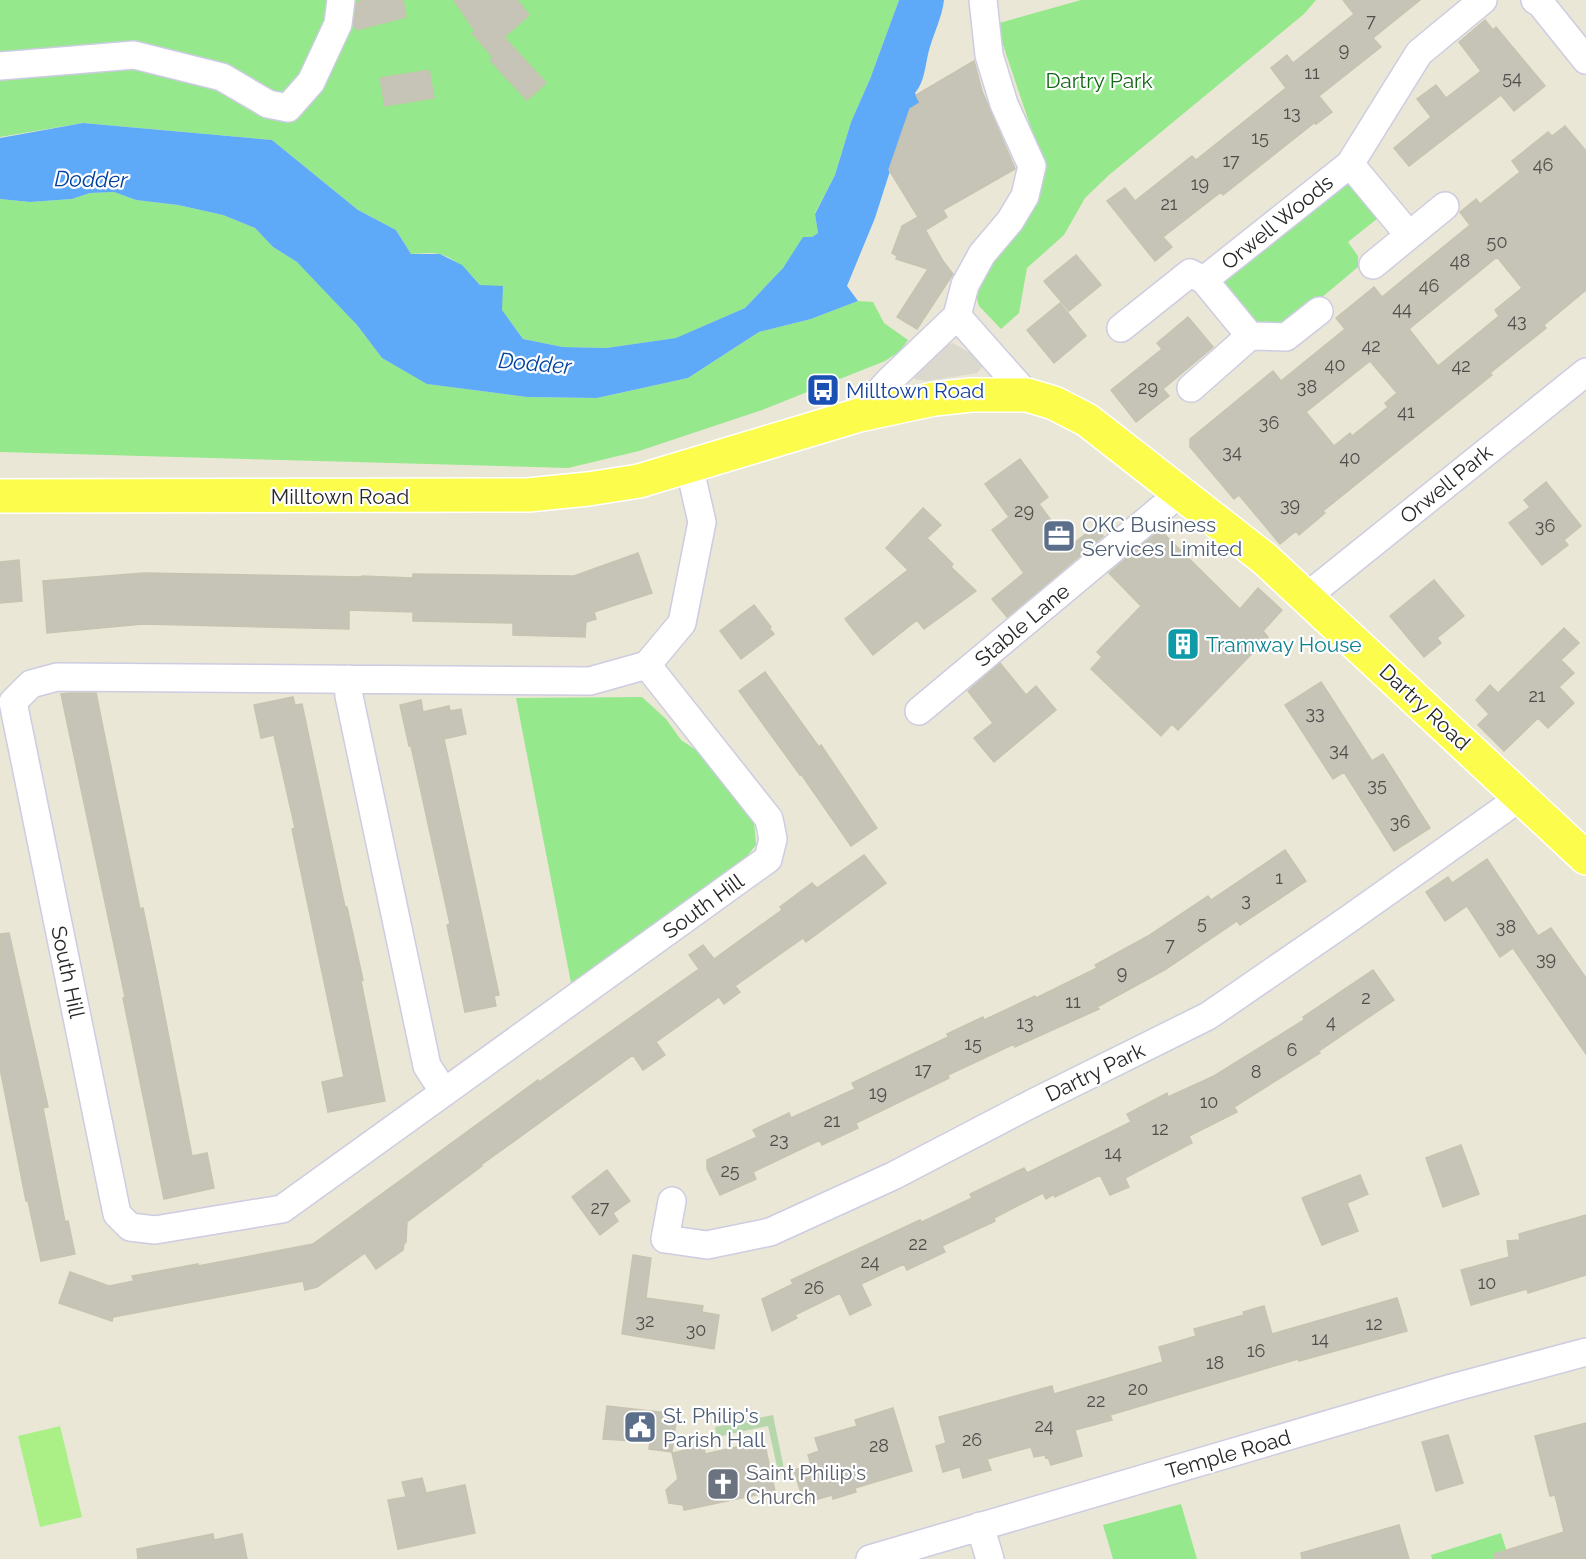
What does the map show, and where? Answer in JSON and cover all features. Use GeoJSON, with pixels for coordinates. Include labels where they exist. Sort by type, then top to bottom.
{"type":"FeatureCollection","features":[{"type":"Feature","properties":{"kind":"main road","name":"Milltown Road"},"geometry":{"type":"LineString","coordinates":[[0,496],[528,495],[639,481],[860,415],[934,399],[971,395],[1027,395]]}},
{"type":"Feature","properties":{"kind":"main road","name":"Dartry Road"},"geometry":{"type":"LineString","coordinates":[[1027,395],[1054,403],[1087,420],[1266,560],[1586,858]]}},
{"type":"Feature","properties":{"kind":"street"},"geometry":{"type":"LineString","coordinates":[[0,66],[134,55],[222,77],[268,104],[288,108],[311,82],[338,24],[341,0]]}},
{"type":"Feature","properties":{"kind":"street"},"geometry":{"type":"LineString","coordinates":[[860,415],[889,381],[957,316],[965,285],[982,254],[1010,221],[1025,195],[1032,166],[1004,104],[988,55],[983,0]]}},
{"type":"Feature","properties":{"kind":"street","name":"Orwell Woods"},"geometry":{"type":"LineString","coordinates":[[1204,280],[1350,164],[1419,53],[1483,0]]}},
{"type":"Feature","properties":{"kind":"street"},"geometry":{"type":"LineString","coordinates":[[1534,0],[1541,4],[1586,59]]}},
{"type":"Feature","properties":{"kind":"street","name":"Orwell Woods"},"geometry":{"type":"LineString","coordinates":[[1350,164],[1409,236]]}},
{"type":"Feature","properties":{"kind":"street"},"geometry":{"type":"LineString","coordinates":[[1373,265],[1445,206]]}},
{"type":"Feature","properties":{"kind":"street","name":"Orwell Woods"},"geometry":{"type":"LineString","coordinates":[[1121,328],[1190,273],[1204,280],[1250,336]]}},
{"type":"Feature","properties":{"kind":"street"},"geometry":{"type":"LineString","coordinates":[[1191,388],[1250,336],[1286,337],[1319,311]]}},
{"type":"Feature","properties":{"kind":"street"},"geometry":{"type":"LineString","coordinates":[[957,316],[1027,395]]}},
{"type":"Feature","properties":{"kind":"street","name":"Orwell Park"},"geometry":{"type":"LineString","coordinates":[[1306,597],[1586,372]]}},
{"type":"Feature","properties":{"kind":"street"},"geometry":{"type":"LineString","coordinates":[[647,665],[682,623],[702,522],[689,465]]}},
{"type":"Feature","properties":{"kind":"street","name":"Stable Lane"},"geometry":{"type":"LineString","coordinates":[[919,711],[1181,492]]}},
{"type":"Feature","properties":{"kind":"street","name":"South Hill"},"geometry":{"type":"LineString","coordinates":[[647,665],[769,819],[773,839],[768,860],[282,1209],[155,1230],[130,1227],[117,1214],[13,702],[31,684],[57,677],[590,681],[647,665]]}},
{"type":"Feature","properties":{"kind":"street"},"geometry":{"type":"LineString","coordinates":[[348,679],[349,696],[428,1066],[444,1092]]}},
{"type":"Feature","properties":{"kind":"street","name":"Dartry Park"},"geometry":{"type":"LineString","coordinates":[[672,1201],[665,1239],[707,1245],[770,1232],[892,1176],[1208,1016],[1521,797]]}},
{"type":"Feature","properties":{"kind":"street","name":"Temple Road"},"geometry":{"type":"LineString","coordinates":[[870,1559],[916,1553],[980,1527],[1452,1388],[1586,1352]]}},
{"type":"Feature","properties":{"kind":"street"},"geometry":{"type":"LineString","coordinates":[[980,1527],[990,1559]]}},
{"type":"Feature","properties":{"kind":"green space"},"geometry":{"type":"Polygon","coordinates":[[[0,0],[899,0],[870,79],[851,122],[835,175],[815,213],[818,233],[812,237],[803,238],[783,268],[745,308],[677,338],[606,348],[563,347],[523,339],[485,290],[461,266],[439,254],[411,254],[396,230],[358,210],[272,140],[83,123],[0,137],[0,0]]]}},
{"type":"Feature","properties":{"kind":"green space","name":"Dartry Park"},"geometry":{"type":"Polygon","coordinates":[[[1081,0],[1316,0],[1304,14],[1109,175],[1085,198],[1064,235],[1027,268],[1019,313],[1001,329],[979,306],[974,289],[1031,195],[1033,134],[996,24],[1081,0]]]}},
{"type":"Feature","properties":{"kind":"green space"},"geometry":{"type":"Polygon","coordinates":[[[1346,180],[1378,218],[1348,242],[1358,256],[1358,267],[1284,329],[1261,331],[1219,284],[1346,180]]]}},
{"type":"Feature","properties":{"kind":"green space"},"geometry":{"type":"Polygon","coordinates":[[[114,192],[136,200],[178,205],[223,215],[255,228],[273,247],[307,271],[357,325],[382,358],[428,384],[527,397],[597,398],[688,378],[759,332],[811,319],[858,301],[873,302],[884,323],[908,340],[900,351],[885,361],[762,410],[639,451],[568,468],[0,452],[0,199],[30,202],[72,199],[90,193],[114,192]]]}},
{"type":"Feature","properties":{"kind":"green space"},"geometry":{"type":"Polygon","coordinates":[[[642,697],[666,719],[681,740],[705,756],[754,821],[756,845],[741,864],[572,988],[516,698],[642,697]]]}},
{"type":"Feature","properties":{"kind":"green space"},"geometry":{"type":"Polygon","coordinates":[[[773,1415],[784,1469],[778,1471],[768,1426],[717,1437],[715,1427],[773,1415]]]}},
{"type":"Feature","properties":{"kind":"green space"},"geometry":{"type":"Polygon","coordinates":[[[60,1426],[82,1517],[40,1527],[18,1436],[60,1426]]]}},
{"type":"Feature","properties":{"kind":"green space"},"geometry":{"type":"Polygon","coordinates":[[[1181,1504],[1197,1559],[1113,1559],[1103,1525],[1181,1504]]]}},
{"type":"Feature","properties":{"kind":"green space"},"geometry":{"type":"Polygon","coordinates":[[[1501,1533],[1509,1559],[1432,1559],[1431,1555],[1501,1533]]]}},
{"type":"Feature","properties":{"kind":"shaded area"},"geometry":{"type":"Polygon","coordinates":[[[953,343],[977,357],[983,366],[977,373],[927,381],[914,379],[943,346],[953,343]]]}},
{"type":"Feature","properties":{"kind":"water","name":"Dodder"},"geometry":{"type":"Polygon","coordinates":[[[899,0],[944,0],[923,77],[915,93],[920,103],[909,109],[914,117],[905,124],[875,218],[847,286],[858,301],[811,319],[759,332],[688,378],[597,398],[527,397],[427,384],[382,358],[357,325],[297,262],[273,247],[255,228],[223,215],[178,205],[136,200],[114,192],[90,193],[72,199],[30,202],[0,199],[0,138],[83,123],[272,140],[358,210],[396,230],[411,254],[440,254],[462,265],[480,285],[503,286],[502,310],[523,339],[563,347],[606,348],[676,338],[745,308],[783,268],[803,237],[812,237],[818,233],[815,214],[835,175],[851,122],[870,79],[899,0]]]}},
{"type":"Feature","properties":{"kind":"building"},"geometry":{"type":"Polygon","coordinates":[[[361,0],[403,0],[406,17],[356,30],[354,23],[357,2],[361,0]]]}},
{"type":"Feature","properties":{"kind":"building"},"geometry":{"type":"Polygon","coordinates":[[[454,0],[517,0],[529,15],[504,37],[546,83],[527,100],[490,60],[493,57],[472,33],[475,31],[454,0]]]}},
{"type":"Feature","properties":{"kind":"building"},"geometry":{"type":"Polygon","coordinates":[[[1343,0],[1420,0],[1373,38],[1381,47],[1319,96],[1332,112],[1316,124],[1314,123],[1223,195],[1221,192],[1163,237],[1172,247],[1155,261],[1107,201],[1125,188],[1135,201],[1192,156],[1196,160],[1286,88],[1271,68],[1287,55],[1293,63],[1354,14],[1343,0]]]}},
{"type":"Feature","properties":{"kind":"building"},"geometry":{"type":"Polygon","coordinates":[[[1485,20],[1493,30],[1496,27],[1545,86],[1514,111],[1501,95],[1409,166],[1394,148],[1431,117],[1417,99],[1436,85],[1446,98],[1481,71],[1459,42],[1485,20]]]}},
{"type":"Feature","properties":{"kind":"building"},"geometry":{"type":"Polygon","coordinates":[[[974,61],[982,91],[1015,169],[943,210],[947,217],[926,230],[889,170],[910,109],[920,103],[916,95],[974,61]]]}},
{"type":"Feature","properties":{"kind":"building"},"geometry":{"type":"Polygon","coordinates":[[[429,70],[434,98],[385,106],[380,78],[429,70]]]}},
{"type":"Feature","properties":{"kind":"building"},"geometry":{"type":"Polygon","coordinates":[[[1565,126],[1586,151],[1586,290],[1544,325],[1546,328],[1490,373],[1492,375],[1323,511],[1325,513],[1299,535],[1296,531],[1280,544],[1239,495],[1234,499],[1190,447],[1190,439],[1273,371],[1281,381],[1345,329],[1336,318],[1374,287],[1382,297],[1470,225],[1460,212],[1476,199],[1480,204],[1520,172],[1512,161],[1548,132],[1552,136],[1565,126]],[[1497,257],[1409,329],[1438,366],[1499,316],[1495,310],[1522,288],[1497,257]],[[1370,361],[1306,412],[1334,446],[1350,433],[1352,436],[1388,407],[1385,403],[1397,393],[1370,361]]]}},
{"type":"Feature","properties":{"kind":"building"},"geometry":{"type":"Polygon","coordinates":[[[918,217],[953,274],[917,329],[897,317],[928,269],[896,259],[897,256],[892,253],[902,226],[918,217]]]}},
{"type":"Feature","properties":{"kind":"building"},"geometry":{"type":"Polygon","coordinates":[[[1076,255],[1101,285],[1069,311],[1044,281],[1076,255]]]}},
{"type":"Feature","properties":{"kind":"building"},"geometry":{"type":"Polygon","coordinates":[[[1060,303],[1086,336],[1054,363],[1027,330],[1060,303]]]}},
{"type":"Feature","properties":{"kind":"building"},"geometry":{"type":"Polygon","coordinates":[[[1188,317],[1213,347],[1163,389],[1169,396],[1136,422],[1111,390],[1162,349],[1157,343],[1188,317]]]}},
{"type":"Feature","properties":{"kind":"building"},"geometry":{"type":"Polygon","coordinates":[[[1020,459],[1048,497],[1039,504],[1070,546],[1096,526],[1103,536],[1007,617],[992,599],[1024,573],[992,530],[1009,517],[985,484],[1020,459]]]}},
{"type":"Feature","properties":{"kind":"building"},"geometry":{"type":"Polygon","coordinates":[[[1546,482],[1581,526],[1564,540],[1568,545],[1542,565],[1509,523],[1530,507],[1524,500],[1546,482]]]}},
{"type":"Feature","properties":{"kind":"building"},"geometry":{"type":"Polygon","coordinates":[[[923,508],[941,525],[927,538],[953,564],[951,567],[976,591],[924,629],[917,620],[873,655],[845,619],[908,570],[886,548],[923,508]]]}},
{"type":"Feature","properties":{"kind":"building","name":"Tramway House"},"geometry":{"type":"Polygon","coordinates":[[[1160,530],[1240,609],[1258,588],[1282,610],[1263,631],[1268,637],[1178,730],[1172,724],[1161,736],[1091,669],[1102,657],[1097,652],[1141,606],[1109,573],[1160,530]]]}},
{"type":"Feature","properties":{"kind":"building"},"geometry":{"type":"Polygon","coordinates":[[[638,553],[652,593],[594,612],[596,619],[586,622],[585,637],[513,635],[513,623],[413,621],[413,612],[349,610],[349,629],[143,624],[47,633],[43,581],[144,573],[413,578],[413,574],[574,576],[638,553]]]}},
{"type":"Feature","properties":{"kind":"building"},"geometry":{"type":"Polygon","coordinates":[[[19,560],[22,601],[0,603],[0,562],[19,560]]]}},
{"type":"Feature","properties":{"kind":"building"},"geometry":{"type":"Polygon","coordinates":[[[1434,580],[1464,616],[1437,638],[1441,643],[1424,657],[1390,616],[1434,580]]]}},
{"type":"Feature","properties":{"kind":"building"},"geometry":{"type":"Polygon","coordinates":[[[754,605],[774,634],[741,659],[720,631],[754,605]]]}},
{"type":"Feature","properties":{"kind":"building"},"geometry":{"type":"Polygon","coordinates":[[[1564,628],[1579,643],[1561,660],[1574,673],[1559,687],[1574,703],[1548,728],[1538,718],[1504,751],[1478,725],[1489,714],[1476,700],[1490,685],[1498,693],[1564,628]]]}},
{"type":"Feature","properties":{"kind":"building"},"geometry":{"type":"Polygon","coordinates":[[[1000,663],[1026,695],[1036,686],[1056,710],[994,762],[974,738],[993,723],[968,691],[1000,663]]]}},
{"type":"Feature","properties":{"kind":"building"},"geometry":{"type":"Polygon","coordinates":[[[765,672],[819,747],[821,745],[877,828],[851,846],[739,691],[765,672]]]}},
{"type":"Feature","properties":{"kind":"building"},"geometry":{"type":"Polygon","coordinates":[[[1321,682],[1372,761],[1383,754],[1430,828],[1394,851],[1344,772],[1333,779],[1285,705],[1321,682]]]}},
{"type":"Feature","properties":{"kind":"building"},"geometry":{"type":"Polygon","coordinates":[[[96,693],[140,909],[143,908],[192,1156],[207,1153],[214,1188],[164,1199],[123,998],[125,997],[61,694],[96,693]]]}},
{"type":"Feature","properties":{"kind":"building"},"geometry":{"type":"Polygon","coordinates":[[[293,697],[295,705],[302,704],[345,907],[347,907],[363,980],[361,981],[385,1101],[328,1112],[322,1082],[344,1077],[292,829],[295,828],[274,735],[261,738],[254,705],[293,697]]]}},
{"type":"Feature","properties":{"kind":"building"},"geometry":{"type":"Polygon","coordinates":[[[421,700],[423,712],[449,706],[450,711],[461,709],[466,734],[444,739],[499,995],[494,996],[496,1006],[465,1012],[447,925],[450,924],[400,705],[421,700]]]}},
{"type":"Feature","properties":{"kind":"building"},"geometry":{"type":"Polygon","coordinates":[[[1285,850],[1306,881],[1240,925],[1237,921],[1166,969],[1097,1007],[1099,1009],[1015,1047],[1014,1044],[948,1075],[949,1078],[856,1123],[858,1128],[822,1145],[820,1140],[753,1172],[756,1179],[720,1195],[707,1169],[707,1160],[757,1137],[753,1130],[789,1113],[791,1118],[855,1089],[852,1083],[948,1037],[947,1034],[983,1017],[984,1020],[1035,996],[1036,998],[1097,968],[1095,965],[1148,936],[1208,896],[1211,900],[1285,850]]]}},
{"type":"Feature","properties":{"kind":"building"},"geometry":{"type":"Polygon","coordinates":[[[864,855],[886,883],[806,942],[803,938],[735,986],[740,992],[724,1004],[719,997],[656,1042],[665,1055],[643,1070],[633,1055],[481,1165],[407,1222],[406,1242],[403,1250],[376,1269],[365,1253],[317,1287],[305,1290],[303,1281],[113,1317],[112,1321],[59,1303],[70,1272],[109,1286],[134,1281],[132,1276],[313,1244],[538,1080],[539,1082],[699,969],[689,955],[703,945],[714,959],[782,910],[780,907],[812,883],[817,888],[864,855]]]}},
{"type":"Feature","properties":{"kind":"building"},"geometry":{"type":"Polygon","coordinates":[[[1487,859],[1538,936],[1551,928],[1586,978],[1586,1054],[1513,948],[1500,957],[1467,906],[1445,921],[1426,892],[1448,877],[1452,883],[1487,859]]]}},
{"type":"Feature","properties":{"kind":"building"},"geometry":{"type":"Polygon","coordinates":[[[9,933],[48,1107],[43,1108],[65,1222],[68,1221],[75,1254],[41,1261],[28,1201],[26,1201],[0,1068],[0,934],[9,933]]]}},
{"type":"Feature","properties":{"kind":"building"},"geometry":{"type":"Polygon","coordinates":[[[1373,970],[1394,1000],[1319,1051],[1320,1053],[1234,1107],[1237,1112],[1189,1136],[1192,1143],[1125,1178],[1129,1187],[1110,1195],[1100,1175],[1055,1197],[1054,1194],[1046,1199],[1043,1193],[994,1218],[995,1221],[942,1246],[945,1252],[907,1270],[904,1264],[861,1284],[871,1305],[850,1315],[840,1293],[795,1315],[797,1318],[772,1331],[762,1299],[793,1284],[791,1280],[972,1198],[970,1194],[1024,1168],[1027,1173],[1131,1122],[1127,1114],[1167,1093],[1168,1097],[1214,1076],[1304,1020],[1303,1017],[1373,970]]]}},
{"type":"Feature","properties":{"kind":"building"},"geometry":{"type":"Polygon","coordinates":[[[1461,1145],[1479,1194],[1443,1207],[1426,1158],[1461,1145]]]}},
{"type":"Feature","properties":{"kind":"building"},"geometry":{"type":"Polygon","coordinates":[[[607,1170],[630,1201],[613,1213],[618,1221],[600,1235],[572,1197],[607,1170]]]}},
{"type":"Feature","properties":{"kind":"building"},"geometry":{"type":"Polygon","coordinates":[[[1360,1175],[1368,1194],[1347,1203],[1358,1231],[1322,1245],[1302,1198],[1360,1175]]]}},
{"type":"Feature","properties":{"kind":"building"},"geometry":{"type":"Polygon","coordinates":[[[1586,1215],[1586,1275],[1528,1293],[1527,1289],[1471,1305],[1461,1270],[1509,1257],[1507,1241],[1520,1240],[1519,1234],[1586,1215]]]}},
{"type":"Feature","properties":{"kind":"building"},"geometry":{"type":"Polygon","coordinates":[[[633,1255],[651,1258],[646,1298],[703,1306],[702,1312],[719,1315],[714,1349],[622,1334],[633,1255]]]}},
{"type":"Feature","properties":{"kind":"building"},"geometry":{"type":"Polygon","coordinates":[[[1397,1298],[1407,1331],[1299,1361],[1298,1359],[1110,1415],[1112,1420],[1075,1430],[1082,1456],[1051,1465],[1045,1455],[1034,1457],[1031,1447],[987,1459],[991,1470],[963,1478],[960,1467],[943,1472],[936,1446],[946,1443],[939,1417],[1052,1386],[1054,1394],[1163,1362],[1159,1347],[1196,1336],[1194,1329],[1244,1315],[1243,1312],[1264,1306],[1272,1334],[1397,1298]]]}},
{"type":"Feature","properties":{"kind":"building","name":"St. Philip's Parish Hall"},"geometry":{"type":"Polygon","coordinates":[[[607,1406],[677,1414],[672,1452],[649,1449],[650,1442],[603,1439],[607,1406]]]}},
{"type":"Feature","properties":{"kind":"building"},"geometry":{"type":"Polygon","coordinates":[[[893,1408],[912,1471],[855,1488],[856,1492],[833,1499],[832,1495],[804,1503],[794,1470],[811,1465],[808,1455],[819,1451],[815,1438],[857,1426],[855,1420],[893,1408]]]}},
{"type":"Feature","properties":{"kind":"building"},"geometry":{"type":"Polygon","coordinates":[[[1586,1423],[1586,1559],[1495,1559],[1494,1554],[1564,1532],[1555,1495],[1550,1496],[1535,1436],[1586,1423]]]}},
{"type":"Feature","properties":{"kind":"building"},"geometry":{"type":"Polygon","coordinates":[[[1448,1435],[1463,1483],[1436,1491],[1422,1442],[1448,1435]]]}},
{"type":"Feature","properties":{"kind":"building","name":"Saint Philip's Church"},"geometry":{"type":"Polygon","coordinates":[[[764,1441],[775,1491],[684,1510],[683,1505],[669,1503],[666,1490],[678,1479],[672,1453],[704,1446],[705,1454],[764,1441]]]}},
{"type":"Feature","properties":{"kind":"building"},"geometry":{"type":"Polygon","coordinates":[[[422,1478],[426,1493],[465,1485],[475,1533],[398,1549],[388,1500],[406,1497],[402,1482],[422,1478]]]}},
{"type":"Feature","properties":{"kind":"building"},"geometry":{"type":"Polygon","coordinates":[[[1399,1525],[1409,1559],[1302,1559],[1301,1553],[1399,1525]]]}},
{"type":"Feature","properties":{"kind":"building"},"geometry":{"type":"Polygon","coordinates":[[[213,1534],[214,1540],[242,1534],[247,1559],[138,1559],[137,1549],[213,1534]]]}},
{"type":"Feature","properties":{"kind":"place","name":"Milltown Road"},"geometry":{"type":"Point","coordinates":[823,390]}},
{"type":"Feature","properties":{"kind":"place","name":"OKC Business Services Limited"},"geometry":{"type":"Point","coordinates":[1059,536]}},
{"type":"Feature","properties":{"kind":"place","name":"Tramway House"},"geometry":{"type":"Point","coordinates":[1183,644]}},
{"type":"Feature","properties":{"kind":"place","name":"St. Philip's Parish Hall"},"geometry":{"type":"Point","coordinates":[640,1427]}},
{"type":"Feature","properties":{"kind":"place","name":"Saint Philip's Church"},"geometry":{"type":"Point","coordinates":[723,1484]}}]}
